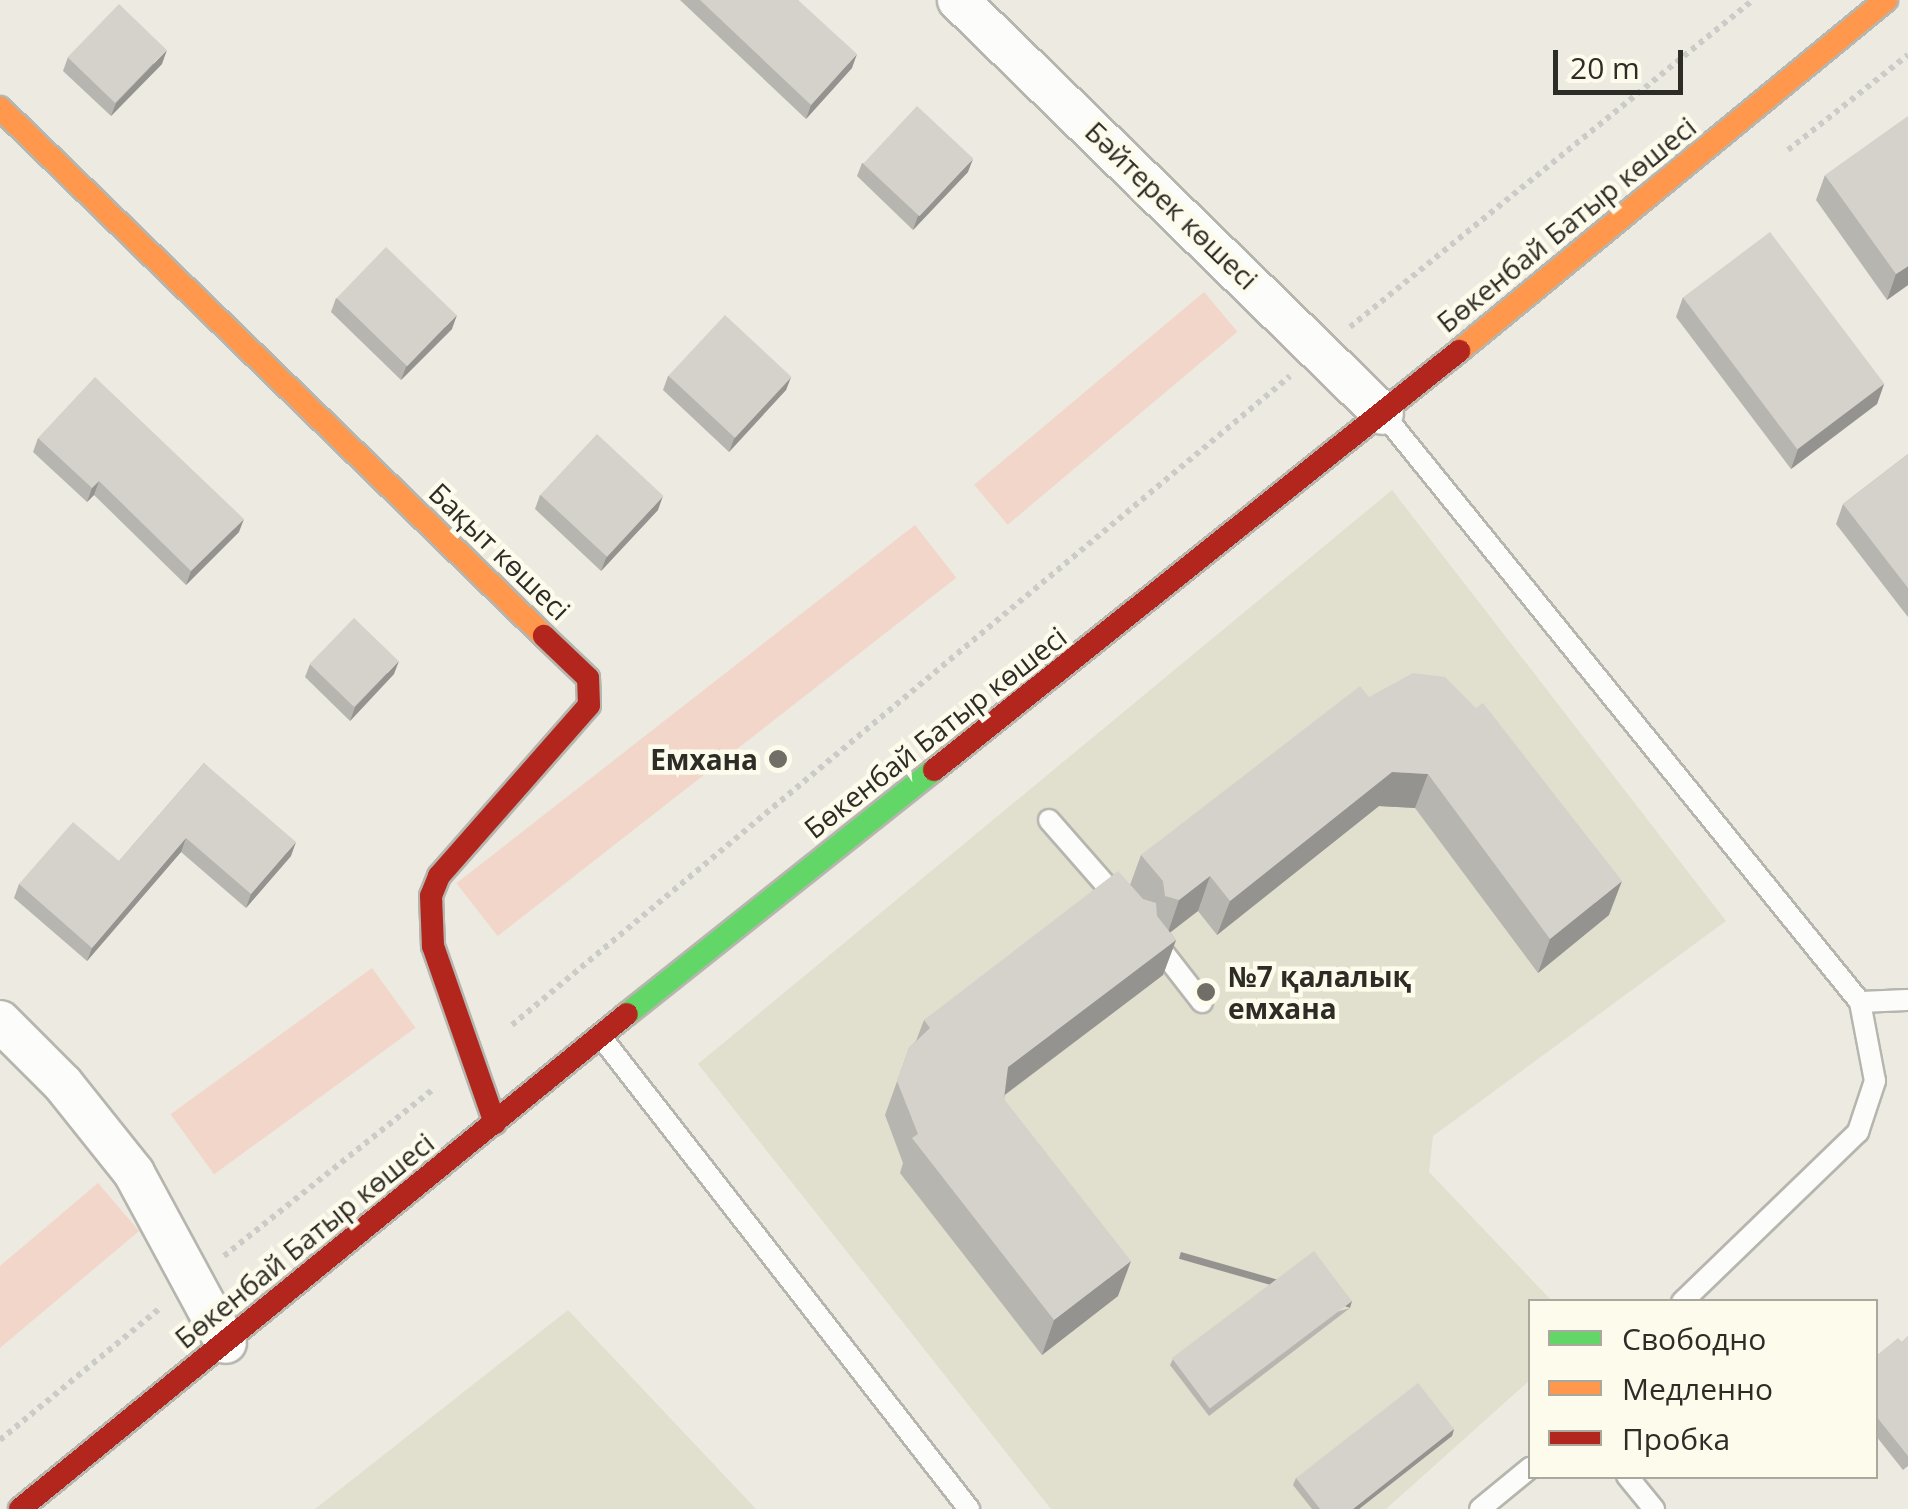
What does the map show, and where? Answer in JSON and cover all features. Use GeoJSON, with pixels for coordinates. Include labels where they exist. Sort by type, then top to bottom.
{"type":"FeatureCollection","features":[{"type":"Feature","properties":{"kind":"main road","name":"Бөкенбай Батыр көшесі"},"geometry":{"type":"LineString","coordinates":[[20,1509],[600,1036],[1383,414],[1886,0]]}},
{"type":"Feature","properties":{"kind":"main road","name":"Бақыт көшесі"},"geometry":{"type":"LineString","coordinates":[[0,108],[588,678],[589,705],[578,722],[460,852],[431,896],[433,946],[495,1123]]}},
{"type":"Feature","properties":{"kind":"street","name":"Бәйтерек көшесі"},"geometry":{"type":"LineString","coordinates":[[958,0],[1323,349],[1383,414]]}},
{"type":"Feature","properties":{"kind":"street"},"geometry":{"type":"LineString","coordinates":[[0,1021],[98,1125],[195,1278],[226,1343]]}},
{"type":"Feature","properties":{"kind":"lane"},"geometry":{"type":"LineString","coordinates":[[1383,414],[1860,1002],[1875,1081],[1858,1132],[1685,1299]]}},
{"type":"Feature","properties":{"kind":"lane"},"geometry":{"type":"LineString","coordinates":[[1049,820],[1140,924]]}},
{"type":"Feature","properties":{"kind":"lane"},"geometry":{"type":"LineString","coordinates":[[1156,943],[1202,1002]]}},
{"type":"Feature","properties":{"kind":"lane"},"geometry":{"type":"LineString","coordinates":[[1860,1002],[1908,1000]]}},
{"type":"Feature","properties":{"kind":"lane"},"geometry":{"type":"LineString","coordinates":[[600,1036],[969,1509]]}},
{"type":"Feature","properties":{"kind":"lane"},"geometry":{"type":"LineString","coordinates":[[1480,1509],[1528,1470]]}},
{"type":"Feature","properties":{"kind":"lane"},"geometry":{"type":"LineString","coordinates":[[1629,1479],[1654,1509]]}},
{"type":"Feature","properties":{"kind":"path"},"geometry":{"type":"LineString","coordinates":[[0,1440],[195,1278],[471,1059],[1323,349],[1753,0]]}},
{"type":"Feature","properties":{"kind":"shaded area"},"geometry":{"type":"Polygon","coordinates":[[[1204,292],[1237,332],[1008,525],[974,485],[1204,292]]]}},
{"type":"Feature","properties":{"kind":"shaded area","name":"№7 қалалық емхана"},"geometry":{"type":"Polygon","coordinates":[[[1392,490],[1726,921],[1433,1136],[1429,1172],[1550,1299],[1528,1299],[1528,1382],[1386,1509],[1051,1509],[698,1064],[1392,490]]]}},
{"type":"Feature","properties":{"kind":"shaded area"},"geometry":{"type":"Polygon","coordinates":[[[915,525],[956,578],[498,936],[456,883],[915,525]]]}},
{"type":"Feature","properties":{"kind":"shaded area"},"geometry":{"type":"Polygon","coordinates":[[[372,968],[415,1028],[214,1174],[171,1114],[372,968]]]}},
{"type":"Feature","properties":{"kind":"shaded area"},"geometry":{"type":"Polygon","coordinates":[[[98,1183],[139,1231],[0,1348],[0,1266],[98,1183]]]}},
{"type":"Feature","properties":{"kind":"shaded area"},"geometry":{"type":"Polygon","coordinates":[[[568,1310],[756,1509],[315,1509],[568,1310]]]}},
{"type":"Feature","properties":{"kind":"building"},"geometry":{"type":"Polygon","coordinates":[[[700,0],[798,0],[857,54],[811,105],[700,0]]]}},
{"type":"Feature","properties":{"kind":"building"},"geometry":{"type":"Polygon","coordinates":[[[119,4],[166,50],[115,103],[68,57],[119,4]]]}},
{"type":"Feature","properties":{"kind":"building"},"geometry":{"type":"Polygon","coordinates":[[[917,106],[973,159],[919,216],[863,164],[917,106]]]}},
{"type":"Feature","properties":{"kind":"building"},"geometry":{"type":"Polygon","coordinates":[[[1908,116],[1908,266],[1896,274],[1825,175],[1908,116]]]}},
{"type":"Feature","properties":{"kind":"building"},"geometry":{"type":"Polygon","coordinates":[[[1770,232],[1884,384],[1797,449],[1683,298],[1770,232]]]}},
{"type":"Feature","properties":{"kind":"building"},"geometry":{"type":"Polygon","coordinates":[[[386,247],[456,315],[407,366],[337,298],[386,247]]]}},
{"type":"Feature","properties":{"kind":"building"},"geometry":{"type":"Polygon","coordinates":[[[725,315],[792,377],[735,438],[668,376],[725,315]]]}},
{"type":"Feature","properties":{"kind":"building"},"geometry":{"type":"Polygon","coordinates":[[[95,377],[244,519],[191,571],[99,481],[92,488],[38,438],[95,377]]]}},
{"type":"Feature","properties":{"kind":"building"},"geometry":{"type":"Polygon","coordinates":[[[597,434],[664,496],[607,557],[540,495],[597,434]]]}},
{"type":"Feature","properties":{"kind":"building"},"geometry":{"type":"Polygon","coordinates":[[[1908,454],[1908,588],[1843,504],[1908,454]]]}},
{"type":"Feature","properties":{"kind":"building"},"geometry":{"type":"Polygon","coordinates":[[[354,618],[399,661],[354,707],[310,664],[354,618]]]}},
{"type":"Feature","properties":{"kind":"building"},"geometry":{"type":"Polygon","coordinates":[[[1413,673],[1445,677],[1476,708],[1483,703],[1622,881],[1550,939],[1428,774],[1392,772],[1230,901],[1210,876],[1179,900],[1165,896],[1163,881],[1141,855],[1360,686],[1369,697],[1413,673]]]}},
{"type":"Feature","properties":{"kind":"building"},"geometry":{"type":"Polygon","coordinates":[[[204,763],[296,842],[251,894],[186,838],[92,948],[19,884],[73,822],[119,861],[204,763]]]}},
{"type":"Feature","properties":{"kind":"building"},"geometry":{"type":"Polygon","coordinates":[[[1118,871],[1143,899],[1156,903],[1157,916],[1176,940],[1008,1067],[1004,1099],[1131,1261],[1054,1320],[912,1138],[918,1134],[897,1081],[909,1048],[930,1028],[924,1020],[1118,871]]]}},
{"type":"Feature","properties":{"kind":"building"},"geometry":{"type":"Polygon","coordinates":[[[1314,1251],[1352,1301],[1210,1408],[1172,1358],[1314,1251]]]}},
{"type":"Feature","properties":{"kind":"building"},"geometry":{"type":"Polygon","coordinates":[[[1908,1336],[1908,1456],[1878,1418],[1878,1354],[1898,1338],[1902,1342],[1908,1336]]]}},
{"type":"Feature","properties":{"kind":"building"},"geometry":{"type":"Polygon","coordinates":[[[1418,1383],[1454,1429],[1353,1509],[1320,1509],[1296,1478],[1418,1383]]]}},
{"type":"Feature","properties":{"kind":"traffic: fast"},"geometry":{"type":"LineString","coordinates":[[627,1014],[934,770]]}},
{"type":"Feature","properties":{"kind":"traffic: slow"},"geometry":{"type":"LineString","coordinates":[[1459,351],[1886,0]]}},
{"type":"Feature","properties":{"kind":"traffic: slow"},"geometry":{"type":"LineString","coordinates":[[0,108],[544,636]]}},
{"type":"Feature","properties":{"kind":"traffic: jam"},"geometry":{"type":"LineString","coordinates":[[934,770],[1459,351]]}},
{"type":"Feature","properties":{"kind":"traffic: jam"},"geometry":{"type":"LineString","coordinates":[[495,1123],[433,946],[431,896],[439,876],[589,705],[588,678],[544,636]]}},
{"type":"Feature","properties":{"kind":"traffic: jam"},"geometry":{"type":"LineString","coordinates":[[20,1509],[627,1014]]}},
{"type":"Feature","properties":{"kind":"place","name":"Емхана"},"geometry":{"type":"Point","coordinates":[778,759]}},
{"type":"Feature","properties":{"kind":"place","name":"№7 қалалық емхана"},"geometry":{"type":"Point","coordinates":[1206,992]}}]}
